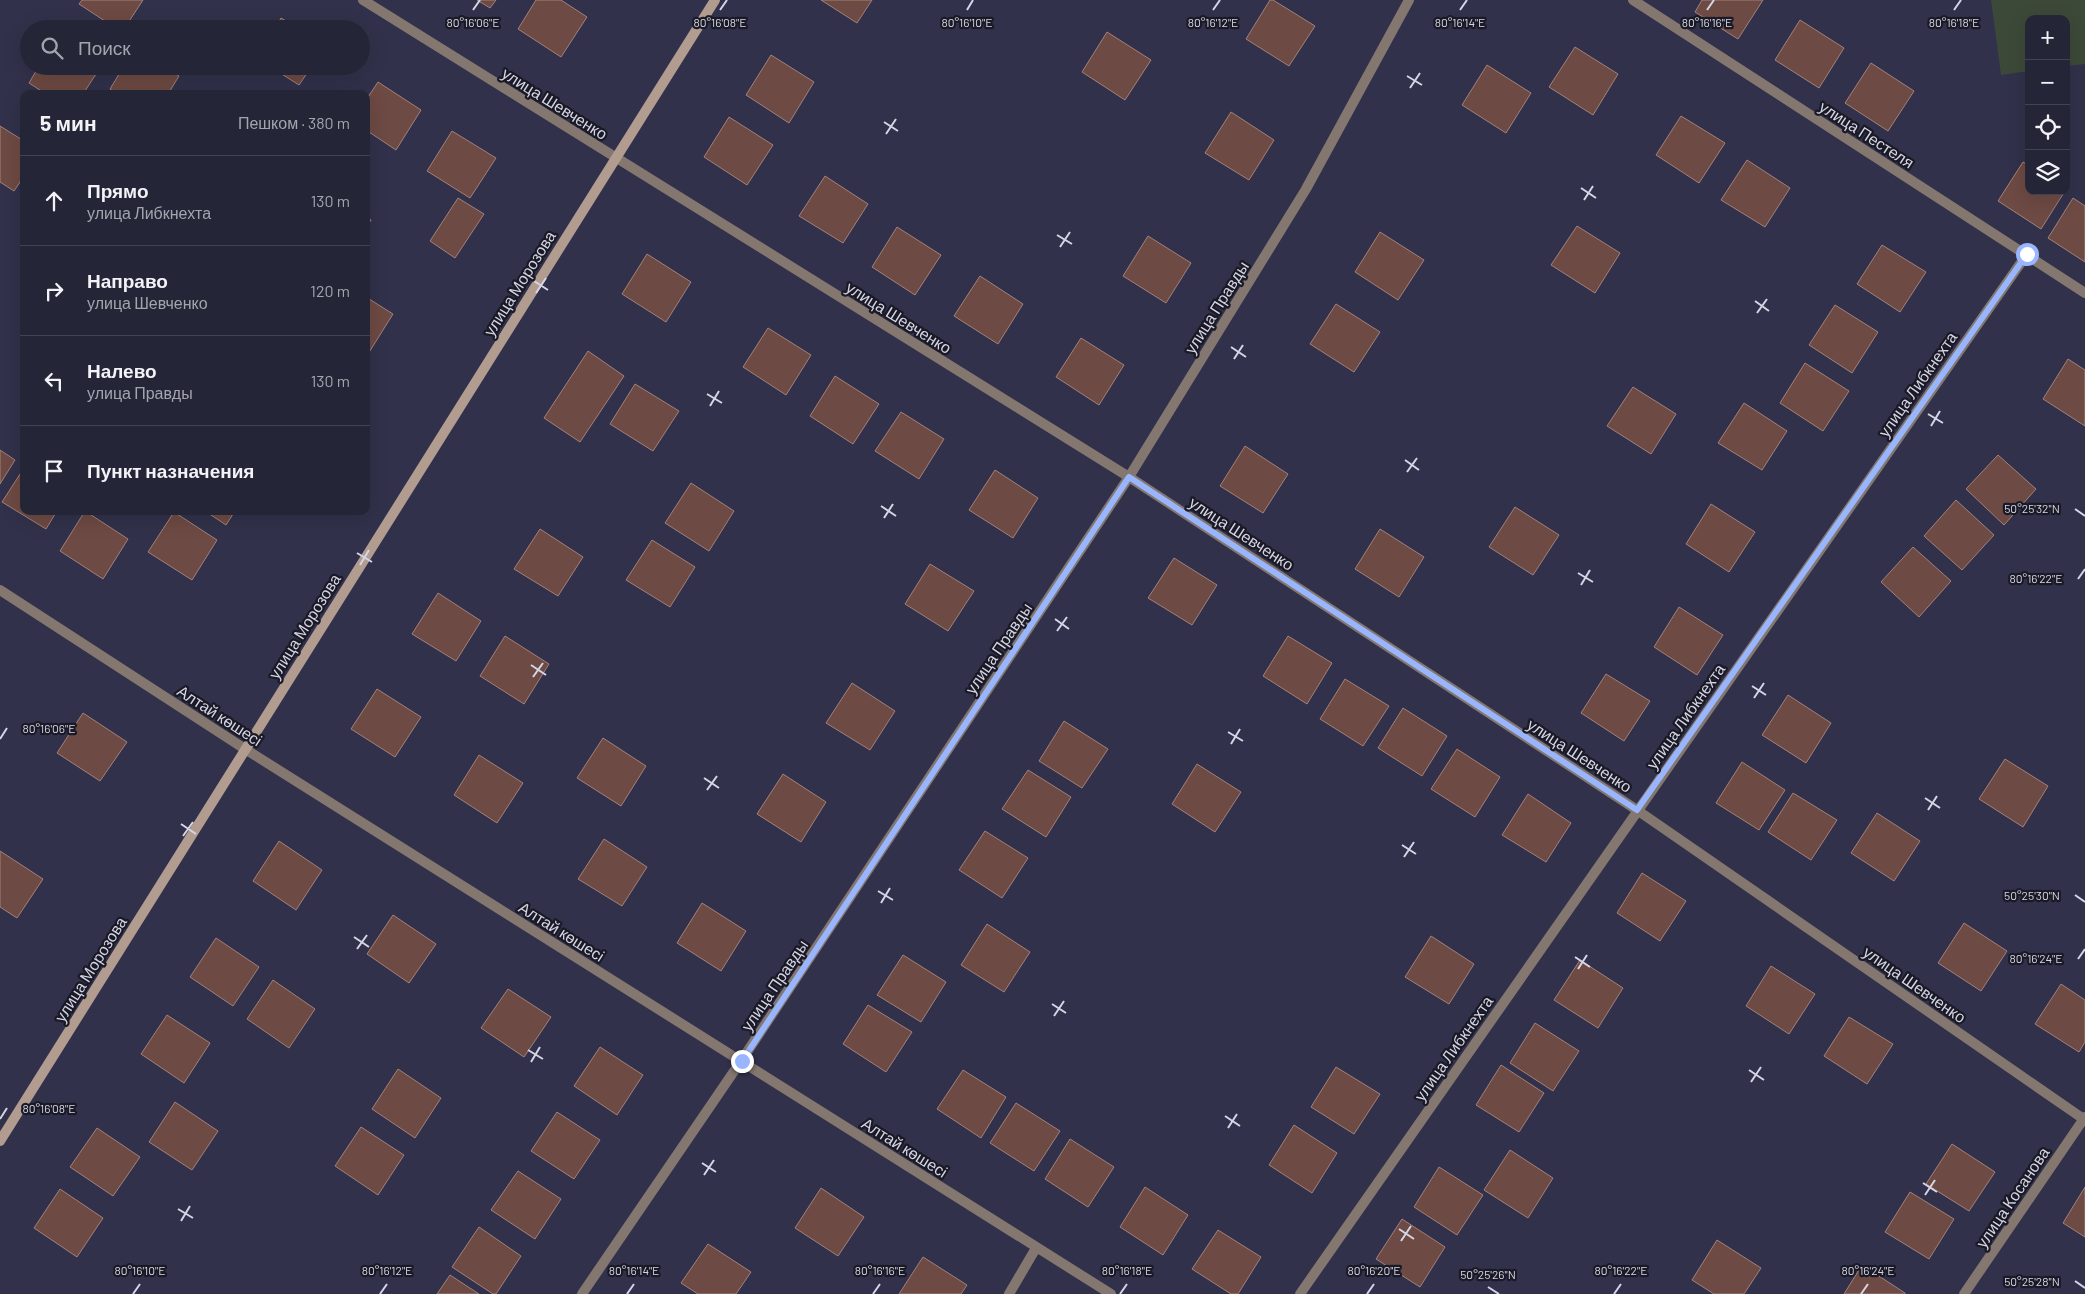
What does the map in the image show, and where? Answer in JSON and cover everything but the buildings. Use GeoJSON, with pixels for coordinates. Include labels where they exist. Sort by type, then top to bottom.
{"type":"FeatureCollection","features":[{"type":"Feature","properties":{"kind":"main road","name":"улица Морозова"},"geometry":{"type":"LineString","coordinates":[[0,1141],[715,0]]}},
{"type":"Feature","properties":{"kind":"street","name":"улица Шевченко"},"geometry":{"type":"LineString","coordinates":[[363,0],[1129,477],[1637,810],[2084,1119]]}},
{"type":"Feature","properties":{"kind":"street","name":"улица Правды"},"geometry":{"type":"LineString","coordinates":[[582,1294],[742,1061],[1129,477],[1306,189],[1410,0]]}},
{"type":"Feature","properties":{"kind":"street","name":"улица Пестеля"},"geometry":{"type":"LineString","coordinates":[[1633,0],[2085,293]]}},
{"type":"Feature","properties":{"kind":"street","name":"улица Либкнехта"},"geometry":{"type":"LineString","coordinates":[[1300,1294],[2027,254]]}},
{"type":"Feature","properties":{"kind":"street","name":"Алтай көшесі"},"geometry":{"type":"LineString","coordinates":[[0,590],[245,749],[1111,1294]]}},
{"type":"Feature","properties":{"kind":"street","name":"улица Косанова"},"geometry":{"type":"LineString","coordinates":[[1964,1294],[2084,1119]]}},
{"type":"Feature","properties":{"kind":"street"},"geometry":{"type":"LineString","coordinates":[[1009,1294],[1036,1248]]}},
{"type":"Feature","properties":{"kind":"green space"},"geometry":{"type":"Polygon","coordinates":[[[1991,0],[2085,0],[2085,64],[2070,66],[2070,15],[2025,15],[2025,72],[2001,75],[1991,0]]]}},
{"type":"Feature","properties":{"kind":"route"},"geometry":{"type":"LineString","coordinates":[[742,1061],[1129,477],[1637,810],[2027,254]]}}]}
